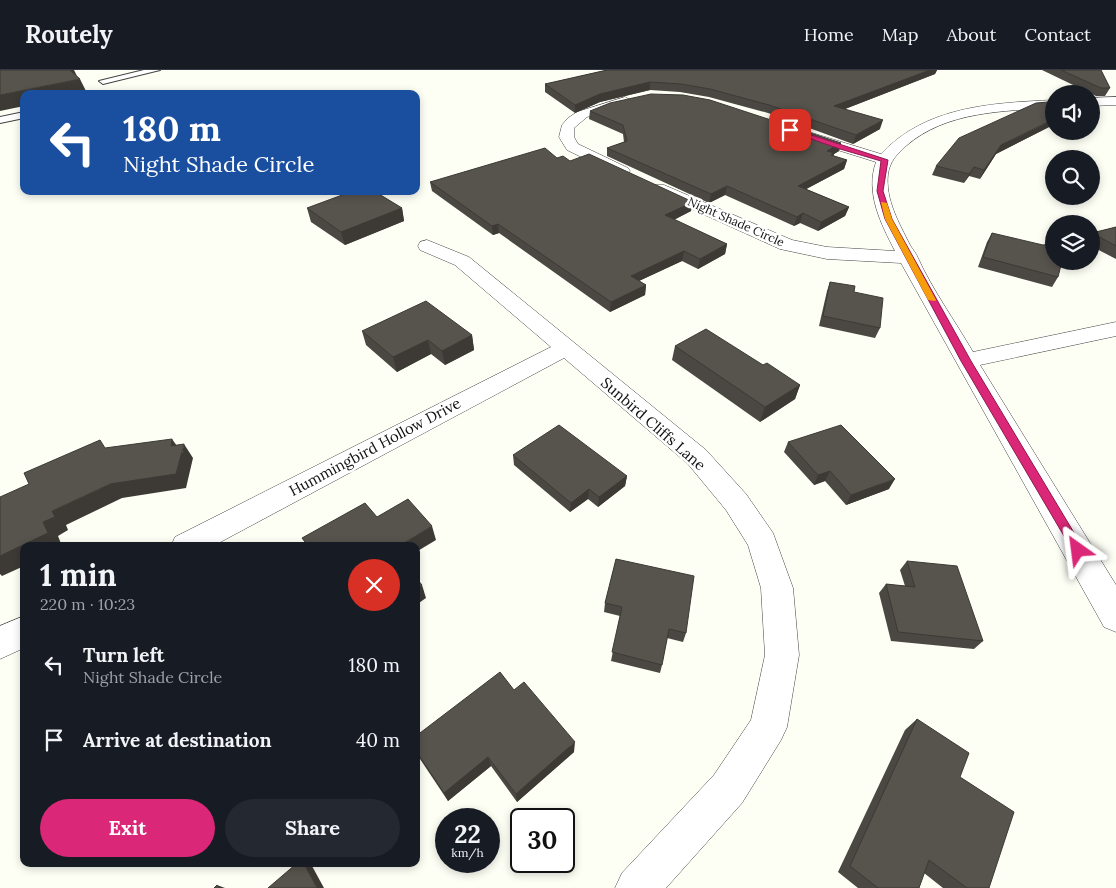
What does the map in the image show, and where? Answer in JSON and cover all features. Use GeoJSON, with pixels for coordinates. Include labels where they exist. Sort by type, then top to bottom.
{"type":"FeatureCollection","features":[{"type":"Feature","properties":{"kind":"street","name":"Night Shade Circle"},"geometry":{"type":"LineString","coordinates":[[643,97],[624,101],[580,116],[566,127],[567,140],[581,152],[769,239],[787,245],[827,253],[909,258]]}},
{"type":"Feature","properties":{"kind":"street"},"geometry":{"type":"LineString","coordinates":[[1100,102],[1116,101]]}},
{"type":"Feature","properties":{"kind":"street"},"geometry":{"type":"LineString","coordinates":[[1045,105],[984,110],[925,126],[904,139],[884,160],[880,191],[888,219],[966,361],[1106,596],[1116,617]]}},
{"type":"Feature","properties":{"kind":"street"},"geometry":{"type":"LineString","coordinates":[[786,128],[842,148],[884,160]]}},
{"type":"Feature","properties":{"kind":"street","name":"Sunbird Cliffs Lane"},"geometry":{"type":"LineString","coordinates":[[427,246],[462,261],[697,457],[736,502],[762,542],[777,588],[782,656],[768,727],[728,789],[637,888]]}},
{"type":"Feature","properties":{"kind":"street"},"geometry":{"type":"LineString","coordinates":[[966,361],[1116,329]]}},
{"type":"Feature","properties":{"kind":"street","name":"Hummingbird Hollow Drive"},"geometry":{"type":"LineString","coordinates":[[194,542],[565,348]]}},
{"type":"Feature","properties":{"kind":"street"},"geometry":{"type":"LineString","coordinates":[[0,643],[20,633]]}},
{"type":"Feature","properties":{"kind":"lane"},"geometry":{"type":"LineString","coordinates":[[94,73],[103,86],[156,70]]}},
{"type":"Feature","properties":{"kind":"lane"},"geometry":{"type":"LineString","coordinates":[[0,120],[20,116]]}},
{"type":"Feature","properties":{"kind":"building"},"geometry":{"type":"Polygon","coordinates":[[[0,70],[70,70],[80,79],[20,90],[0,95],[0,70]]]}},
{"type":"Feature","properties":{"kind":"building"},"geometry":{"type":"Polygon","coordinates":[[[607,70],[930,70],[834,106],[883,120],[856,135],[769,105],[710,89],[681,84],[650,82],[600,94],[575,105],[545,84],[607,70]]]}},
{"type":"Feature","properties":{"kind":"building"},"geometry":{"type":"Polygon","coordinates":[[[1061,70],[1101,70],[1110,88],[1101,88],[1100,85],[1094,85],[1061,70]]]}},
{"type":"Feature","properties":{"kind":"building"},"geometry":{"type":"Polygon","coordinates":[[[651,94],[683,95],[710,100],[841,143],[827,151],[834,153],[831,155],[847,160],[798,186],[849,207],[821,222],[803,213],[797,217],[727,186],[711,194],[607,148],[627,141],[623,125],[590,111],[610,103],[651,94]]]}},
{"type":"Feature","properties":{"kind":"building"},"geometry":{"type":"Polygon","coordinates":[[[1045,102],[1045,123],[1001,145],[984,170],[974,167],[969,174],[936,166],[959,138],[1036,103],[1045,102]]]}},
{"type":"Feature","properties":{"kind":"building"},"geometry":{"type":"Polygon","coordinates":[[[545,148],[557,158],[563,156],[570,161],[589,154],[693,202],[665,215],[727,244],[700,259],[684,251],[631,276],[646,285],[611,302],[498,224],[492,226],[430,182],[545,148]]]}},
{"type":"Feature","properties":{"kind":"building"},"geometry":{"type":"Polygon","coordinates":[[[342,195],[381,195],[402,208],[341,232],[307,208],[342,195]]]}},
{"type":"Feature","properties":{"kind":"building"},"geometry":{"type":"Polygon","coordinates":[[[1116,227],[1116,246],[1100,237],[1100,231],[1116,227]]]}},
{"type":"Feature","properties":{"kind":"building"},"geometry":{"type":"Polygon","coordinates":[[[992,233],[1045,245],[1045,270],[1060,270],[1058,277],[983,257],[992,233]]]}},
{"type":"Feature","properties":{"kind":"building"},"geometry":{"type":"Polygon","coordinates":[[[830,282],[855,286],[854,292],[883,298],[880,328],[823,316],[830,282]]]}},
{"type":"Feature","properties":{"kind":"building"},"geometry":{"type":"Polygon","coordinates":[[[426,301],[472,335],[442,351],[428,340],[393,357],[362,331],[426,301]]]}},
{"type":"Feature","properties":{"kind":"building"},"geometry":{"type":"Polygon","coordinates":[[[706,329],[763,365],[767,363],[800,385],[765,407],[675,346],[706,329]]]}},
{"type":"Feature","properties":{"kind":"building"},"geometry":{"type":"Polygon","coordinates":[[[559,425],[627,476],[599,497],[589,489],[571,503],[513,455],[559,425]]]}},
{"type":"Feature","properties":{"kind":"building"},"geometry":{"type":"Polygon","coordinates":[[[841,425],[895,479],[851,495],[830,471],[818,475],[788,442],[841,425]]]}},
{"type":"Feature","properties":{"kind":"building"},"geometry":{"type":"Polygon","coordinates":[[[172,439],[171,446],[184,444],[176,474],[110,484],[52,511],[55,517],[43,522],[48,533],[29,542],[20,542],[20,546],[0,556],[0,497],[29,484],[24,473],[100,440],[105,448],[172,439]]]}},
{"type":"Feature","properties":{"kind":"building"},"geometry":{"type":"Polygon","coordinates":[[[408,499],[432,526],[406,542],[305,542],[302,538],[365,503],[377,517],[408,499]]]}},
{"type":"Feature","properties":{"kind":"building"},"geometry":{"type":"Polygon","coordinates":[[[616,559],[694,576],[686,633],[669,629],[662,665],[612,652],[622,607],[605,603],[616,559]]]}},
{"type":"Feature","properties":{"kind":"building"},"geometry":{"type":"Polygon","coordinates":[[[907,561],[957,566],[983,641],[898,632],[886,584],[915,587],[907,561]]]}},
{"type":"Feature","properties":{"kind":"building"},"geometry":{"type":"Polygon","coordinates":[[[500,672],[514,690],[524,682],[575,742],[516,794],[488,757],[444,793],[420,757],[420,733],[500,672]]]}},
{"type":"Feature","properties":{"kind":"building"},"geometry":{"type":"Polygon","coordinates":[[[917,719],[969,753],[960,777],[1014,812],[989,888],[967,888],[929,860],[919,888],[878,888],[850,866],[917,719]]]}},
{"type":"Feature","properties":{"kind":"building"},"geometry":{"type":"Polygon","coordinates":[[[292,867],[306,867],[317,888],[268,888],[292,867]]]}},
{"type":"Feature","properties":{"kind":"slow traffic"},"geometry":{"type":"LineString","coordinates":[[884,203],[888,219],[932,300]]}},
{"type":"Feature","properties":{"kind":"route"},"geometry":{"type":"LineString","coordinates":[[790,130],[884,160],[880,191],[888,219],[966,361],[1078,550]]}}]}
